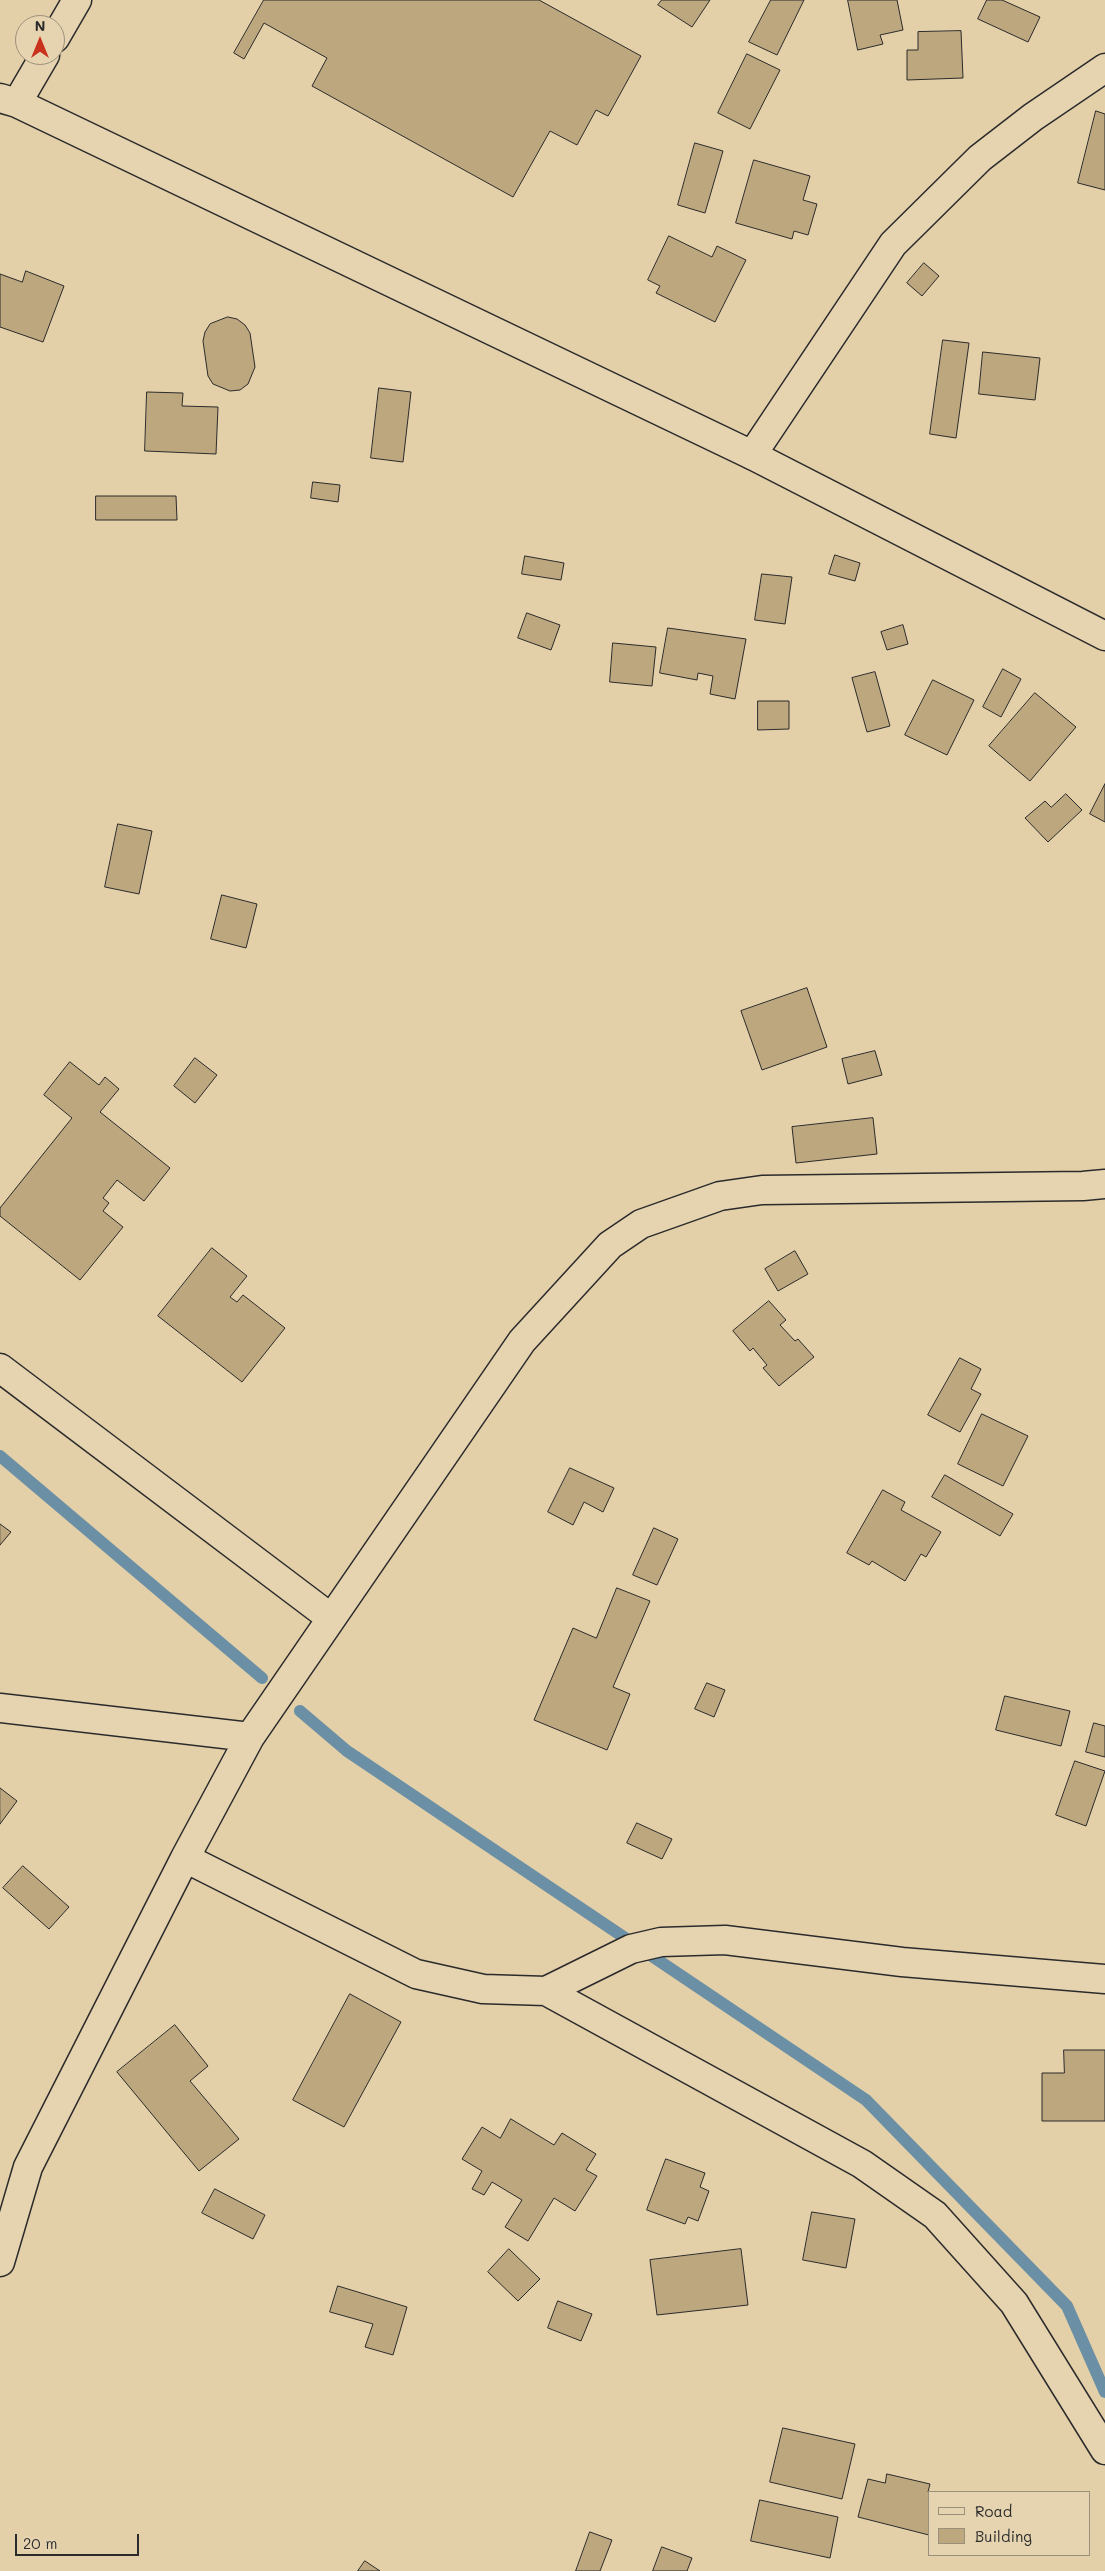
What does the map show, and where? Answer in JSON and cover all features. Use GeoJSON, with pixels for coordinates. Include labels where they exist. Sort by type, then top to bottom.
{"type":"FeatureCollection","features":[{"type":"Feature","properties":{"kind":"street"},"geometry":{"type":"LineString","coordinates":[[65,21],[77,0]]}},
{"type":"Feature","properties":{"kind":"street"},"geometry":{"type":"LineString","coordinates":[[37,65],[9,100],[752,454],[1105,636]]}},
{"type":"Feature","properties":{"kind":"street"},"geometry":{"type":"LineString","coordinates":[[752,454],[893,244],[980,158],[1033,117],[1105,68]]}},
{"type":"Feature","properties":{"kind":"street"},"geometry":{"type":"LineString","coordinates":[[0,2262],[28,2167],[250,1737],[522,1341],[610,1245],[641,1224],[720,1196],[762,1190],[1083,1186],[1105,1184]]}},
{"type":"Feature","properties":{"kind":"street"},"geometry":{"type":"LineString","coordinates":[[0,1368],[331,1618]]}},
{"type":"Feature","properties":{"kind":"street"},"geometry":{"type":"LineString","coordinates":[[0,1708],[250,1737]]}},
{"type":"Feature","properties":{"kind":"street"},"geometry":{"type":"LineString","coordinates":[[186,1858],[416,1974],[484,1989],[546,1991],[862,2164],[935,2215],[1014,2304],[1105,2450]]}},
{"type":"Feature","properties":{"kind":"street"},"geometry":{"type":"LineString","coordinates":[[546,1991],[631,1949],[661,1942],[725,1940],[902,1962],[1105,1979]]}},
{"type":"Feature","properties":{"kind":"building"},"geometry":{"type":"Polygon","coordinates":[[[264,0],[539,0],[641,56],[608,116],[596,110],[577,145],[550,131],[513,197],[312,86],[327,58],[264,23],[244,59],[234,53],[264,0]]]}},
{"type":"Feature","properties":{"kind":"building"},"geometry":{"type":"Polygon","coordinates":[[[662,0],[710,0],[692,27],[658,5],[662,0]]]}},
{"type":"Feature","properties":{"kind":"building"},"geometry":{"type":"Polygon","coordinates":[[[771,0],[804,0],[777,55],[749,42],[771,0]]]}},
{"type":"Feature","properties":{"kind":"building"},"geometry":{"type":"Polygon","coordinates":[[[848,0],[897,0],[903,30],[880,35],[883,44],[858,50],[848,0]]]}},
{"type":"Feature","properties":{"kind":"building"},"geometry":{"type":"Polygon","coordinates":[[[987,0],[1002,0],[1040,17],[1028,42],[978,19],[987,0]]]}},
{"type":"Feature","properties":{"kind":"building"},"geometry":{"type":"Polygon","coordinates":[[[961,31],[963,78],[907,80],[907,50],[918,50],[918,32],[961,31]]]}},
{"type":"Feature","properties":{"kind":"building"},"geometry":{"type":"Polygon","coordinates":[[[747,54],[780,70],[750,129],[718,113],[747,54]]]}},
{"type":"Feature","properties":{"kind":"building"},"geometry":{"type":"Polygon","coordinates":[[[1096,111],[1105,114],[1105,190],[1078,183],[1096,111]]]}},
{"type":"Feature","properties":{"kind":"building"},"geometry":{"type":"Polygon","coordinates":[[[695,143],[723,151],[705,213],[678,205],[695,143]]]}},
{"type":"Feature","properties":{"kind":"building"},"geometry":{"type":"Polygon","coordinates":[[[754,160],[810,176],[803,200],[817,204],[808,235],[794,231],[792,239],[736,223],[754,160]]]}},
{"type":"Feature","properties":{"kind":"building"},"geometry":{"type":"Polygon","coordinates":[[[669,236],[712,257],[717,246],[746,260],[715,322],[656,293],[660,286],[648,280],[669,236]]]}},
{"type":"Feature","properties":{"kind":"building"},"geometry":{"type":"Polygon","coordinates":[[[924,263],[939,276],[922,296],[907,283],[924,263]]]}},
{"type":"Feature","properties":{"kind":"building"},"geometry":{"type":"Polygon","coordinates":[[[26,271],[64,286],[43,342],[0,327],[0,274],[22,282],[26,271]]]}},
{"type":"Feature","properties":{"kind":"building"},"geometry":{"type":"Polygon","coordinates":[[[228,317],[237,319],[245,325],[250,333],[255,367],[248,384],[240,390],[230,391],[213,384],[208,376],[203,341],[205,332],[210,324],[228,317]]]}},
{"type":"Feature","properties":{"kind":"building"},"geometry":{"type":"Polygon","coordinates":[[[943,340],[969,343],[956,438],[930,434],[943,340]]]}},
{"type":"Feature","properties":{"kind":"building"},"geometry":{"type":"Polygon","coordinates":[[[983,352],[1040,358],[1035,400],[979,394],[983,352]]]}},
{"type":"Feature","properties":{"kind":"building"},"geometry":{"type":"Polygon","coordinates":[[[379,388],[411,392],[403,462],[371,458],[379,388]]]}},
{"type":"Feature","properties":{"kind":"building"},"geometry":{"type":"Polygon","coordinates":[[[147,392],[183,393],[182,406],[218,407],[216,454],[145,451],[147,392]]]}},
{"type":"Feature","properties":{"kind":"building"},"geometry":{"type":"Polygon","coordinates":[[[313,482],[340,485],[338,502],[311,498],[313,482]]]}},
{"type":"Feature","properties":{"kind":"building"},"geometry":{"type":"Polygon","coordinates":[[[96,496],[176,496],[177,520],[96,520],[96,496]]]}},
{"type":"Feature","properties":{"kind":"building"},"geometry":{"type":"Polygon","coordinates":[[[835,555],[860,563],[855,581],[829,574],[835,555]]]}},
{"type":"Feature","properties":{"kind":"building"},"geometry":{"type":"Polygon","coordinates":[[[525,556],[564,563],[561,580],[522,574],[525,556]]]}},
{"type":"Feature","properties":{"kind":"building"},"geometry":{"type":"Polygon","coordinates":[[[762,574],[792,577],[785,624],[755,620],[762,574]]]}},
{"type":"Feature","properties":{"kind":"building"},"geometry":{"type":"Polygon","coordinates":[[[527,613],[560,625],[551,650],[518,638],[527,613]]]}},
{"type":"Feature","properties":{"kind":"building"},"geometry":{"type":"Polygon","coordinates":[[[903,625],[908,644],[887,650],[881,632],[903,625]]]}},
{"type":"Feature","properties":{"kind":"building"},"geometry":{"type":"Polygon","coordinates":[[[668,628],[746,639],[735,699],[710,694],[713,676],[698,673],[697,680],[660,673],[668,628]]]}},
{"type":"Feature","properties":{"kind":"building"},"geometry":{"type":"Polygon","coordinates":[[[613,643],[656,647],[652,686],[610,682],[613,643]]]}},
{"type":"Feature","properties":{"kind":"building"},"geometry":{"type":"Polygon","coordinates":[[[1003,669],[1021,679],[1001,717],[983,707],[1003,669]]]}},
{"type":"Feature","properties":{"kind":"building"},"geometry":{"type":"Polygon","coordinates":[[[875,672],[890,726],[867,732],[852,678],[875,672]]]}},
{"type":"Feature","properties":{"kind":"building"},"geometry":{"type":"Polygon","coordinates":[[[933,680],[974,700],[947,755],[905,735],[933,680]]]}},
{"type":"Feature","properties":{"kind":"building"},"geometry":{"type":"Polygon","coordinates":[[[1035,693],[1076,727],[1030,781],[989,746],[1035,693]]]}},
{"type":"Feature","properties":{"kind":"building"},"geometry":{"type":"Polygon","coordinates":[[[758,701],[789,701],[789,729],[758,730],[758,701]]]}},
{"type":"Feature","properties":{"kind":"building"},"geometry":{"type":"Polygon","coordinates":[[[1105,784],[1105,822],[1090,814],[1105,784]]]}},
{"type":"Feature","properties":{"kind":"building"},"geometry":{"type":"Polygon","coordinates":[[[1066,794],[1082,810],[1048,842],[1025,818],[1045,801],[1051,807],[1066,794]]]}},
{"type":"Feature","properties":{"kind":"building"},"geometry":{"type":"Polygon","coordinates":[[[118,824],[152,831],[139,894],[105,887],[118,824]]]}},
{"type":"Feature","properties":{"kind":"building"},"geometry":{"type":"Polygon","coordinates":[[[222,895],[257,904],[246,948],[211,939],[222,895]]]}},
{"type":"Feature","properties":{"kind":"building"},"geometry":{"type":"Polygon","coordinates":[[[807,988],[827,1047],[762,1070],[741,1011],[807,988]]]}},
{"type":"Feature","properties":{"kind":"building"},"geometry":{"type":"Polygon","coordinates":[[[875,1051],[882,1075],[848,1084],[842,1059],[875,1051]]]}},
{"type":"Feature","properties":{"kind":"building"},"geometry":{"type":"Polygon","coordinates":[[[195,1058],[217,1075],[195,1103],[174,1086],[195,1058]]]}},
{"type":"Feature","properties":{"kind":"building"},"geometry":{"type":"Polygon","coordinates":[[[70,1062],[99,1085],[105,1077],[119,1089],[100,1112],[170,1168],[144,1201],[117,1180],[103,1198],[109,1203],[103,1211],[123,1227],[80,1280],[0,1216],[0,1208],[72,1118],[44,1095],[70,1062]]]}},
{"type":"Feature","properties":{"kind":"building"},"geometry":{"type":"Polygon","coordinates":[[[873,1118],[877,1154],[796,1163],[792,1127],[873,1118]]]}},
{"type":"Feature","properties":{"kind":"building"},"geometry":{"type":"Polygon","coordinates":[[[212,1248],[247,1276],[230,1297],[237,1302],[243,1295],[285,1328],[242,1382],[158,1316],[212,1248]]]}},
{"type":"Feature","properties":{"kind":"building"},"geometry":{"type":"Polygon","coordinates":[[[795,1251],[808,1274],[778,1291],[765,1269],[795,1251]]]}},
{"type":"Feature","properties":{"kind":"building"},"geometry":{"type":"Polygon","coordinates":[[[769,1301],[786,1320],[780,1325],[795,1341],[798,1339],[814,1357],[779,1386],[763,1368],[767,1365],[753,1348],[750,1351],[733,1331],[769,1301]]]}},
{"type":"Feature","properties":{"kind":"building"},"geometry":{"type":"Polygon","coordinates":[[[960,1358],[981,1369],[971,1389],[981,1394],[960,1432],[928,1415],[960,1358]]]}},
{"type":"Feature","properties":{"kind":"building"},"geometry":{"type":"Polygon","coordinates":[[[982,1414],[1028,1436],[1003,1486],[958,1464],[982,1414]]]}},
{"type":"Feature","properties":{"kind":"building"},"geometry":{"type":"Polygon","coordinates":[[[570,1468],[614,1488],[603,1512],[584,1502],[573,1525],[548,1512],[570,1468]]]}},
{"type":"Feature","properties":{"kind":"building"},"geometry":{"type":"Polygon","coordinates":[[[945,1475],[1013,1514],[1000,1536],[932,1497],[945,1475]]]}},
{"type":"Feature","properties":{"kind":"building"},"geometry":{"type":"Polygon","coordinates":[[[883,1490],[905,1502],[901,1510],[941,1532],[926,1557],[921,1554],[905,1581],[872,1561],[869,1565],[847,1553],[883,1490]]]}},
{"type":"Feature","properties":{"kind":"building"},"geometry":{"type":"Polygon","coordinates":[[[0,1524],[11,1532],[0,1545],[0,1524]]]}},
{"type":"Feature","properties":{"kind":"building"},"geometry":{"type":"Polygon","coordinates":[[[654,1528],[678,1539],[657,1585],[633,1575],[654,1528]]]}},
{"type":"Feature","properties":{"kind":"building"},"geometry":{"type":"Polygon","coordinates":[[[617,1588],[650,1601],[613,1687],[630,1694],[607,1750],[534,1720],[573,1628],[596,1638],[617,1588]]]}},
{"type":"Feature","properties":{"kind":"building"},"geometry":{"type":"Polygon","coordinates":[[[707,1683],[725,1690],[714,1717],[695,1709],[707,1683]]]}},
{"type":"Feature","properties":{"kind":"building"},"geometry":{"type":"Polygon","coordinates":[[[1005,1696],[1070,1711],[1061,1746],[996,1730],[1005,1696]]]}},
{"type":"Feature","properties":{"kind":"building"},"geometry":{"type":"Polygon","coordinates":[[[1094,1723],[1105,1726],[1105,1757],[1086,1752],[1094,1723]]]}},
{"type":"Feature","properties":{"kind":"building"},"geometry":{"type":"Polygon","coordinates":[[[1075,1761],[1105,1771],[1086,1826],[1056,1815],[1075,1761]]]}},
{"type":"Feature","properties":{"kind":"building"},"geometry":{"type":"Polygon","coordinates":[[[0,1788],[17,1801],[0,1824],[0,1788]]]}},
{"type":"Feature","properties":{"kind":"building"},"geometry":{"type":"Polygon","coordinates":[[[637,1823],[672,1839],[662,1859],[627,1843],[637,1823]]]}},
{"type":"Feature","properties":{"kind":"building"},"geometry":{"type":"Polygon","coordinates":[[[23,1866],[69,1907],[49,1929],[3,1888],[23,1866]]]}},
{"type":"Feature","properties":{"kind":"building"},"geometry":{"type":"Polygon","coordinates":[[[350,1994],[401,2022],[344,2127],[293,2100],[350,1994]]]}},
{"type":"Feature","properties":{"kind":"building"},"geometry":{"type":"Polygon","coordinates":[[[175,2025],[208,2066],[190,2081],[239,2139],[199,2171],[117,2072],[175,2025]]]}},
{"type":"Feature","properties":{"kind":"building"},"geometry":{"type":"Polygon","coordinates":[[[1064,2050],[1105,2050],[1105,2121],[1042,2121],[1042,2073],[1064,2073],[1064,2050]]]}},
{"type":"Feature","properties":{"kind":"building"},"geometry":{"type":"Polygon","coordinates":[[[511,2119],[554,2145],[562,2133],[596,2154],[586,2170],[597,2176],[575,2211],[554,2198],[528,2241],[505,2227],[522,2200],[492,2182],[484,2195],[472,2189],[482,2171],[462,2159],[482,2127],[500,2138],[511,2119]]]}},
{"type":"Feature","properties":{"kind":"building"},"geometry":{"type":"Polygon","coordinates":[[[666,2159],[705,2173],[700,2187],[709,2191],[698,2221],[688,2217],[685,2224],[647,2210],[666,2159]]]}},
{"type":"Feature","properties":{"kind":"building"},"geometry":{"type":"Polygon","coordinates":[[[215,2189],[265,2215],[253,2239],[202,2213],[215,2189]]]}},
{"type":"Feature","properties":{"kind":"building"},"geometry":{"type":"Polygon","coordinates":[[[812,2212],[855,2219],[846,2268],[803,2260],[812,2212]]]}},
{"type":"Feature","properties":{"kind":"building"},"geometry":{"type":"Polygon","coordinates":[[[509,2249],[540,2279],[518,2301],[488,2272],[509,2249]]]}},
{"type":"Feature","properties":{"kind":"building"},"geometry":{"type":"Polygon","coordinates":[[[741,2249],[748,2305],[657,2315],[650,2260],[741,2249]]]}},
{"type":"Feature","properties":{"kind":"building"},"geometry":{"type":"Polygon","coordinates":[[[338,2286],[407,2307],[393,2355],[365,2347],[373,2324],[330,2312],[338,2286]]]}},
{"type":"Feature","properties":{"kind":"building"},"geometry":{"type":"Polygon","coordinates":[[[558,2301],[592,2314],[581,2341],[548,2328],[558,2301]]]}},
{"type":"Feature","properties":{"kind":"building"},"geometry":{"type":"Polygon","coordinates":[[[783,2428],[855,2444],[842,2499],[770,2482],[783,2428]]]}},
{"type":"Feature","properties":{"kind":"building"},"geometry":{"type":"Polygon","coordinates":[[[887,2474],[930,2484],[928,2491],[928,2535],[858,2517],[868,2479],[885,2483],[887,2474]]]}},
{"type":"Feature","properties":{"kind":"building"},"geometry":{"type":"Polygon","coordinates":[[[760,2500],[838,2517],[830,2558],[751,2541],[760,2500]]]}},
{"type":"Feature","properties":{"kind":"building"},"geometry":{"type":"Polygon","coordinates":[[[590,2532],[612,2540],[600,2571],[576,2571],[590,2532]]]}},
{"type":"Feature","properties":{"kind":"building"},"geometry":{"type":"Polygon","coordinates":[[[662,2547],[692,2558],[687,2571],[653,2571],[662,2547]]]}},
{"type":"Feature","properties":{"kind":"building"},"geometry":{"type":"Polygon","coordinates":[[[365,2561],[380,2571],[358,2571],[365,2561]]]}},
{"type":"Feature","properties":{"kind":"waterway"},"geometry":{"type":"LineString","coordinates":[[0,1456],[262,1678]]}},
{"type":"Feature","properties":{"kind":"waterway"},"geometry":{"type":"LineString","coordinates":[[300,1711],[347,1751],[866,2100],[1067,2306],[1105,2392]]}}]}
